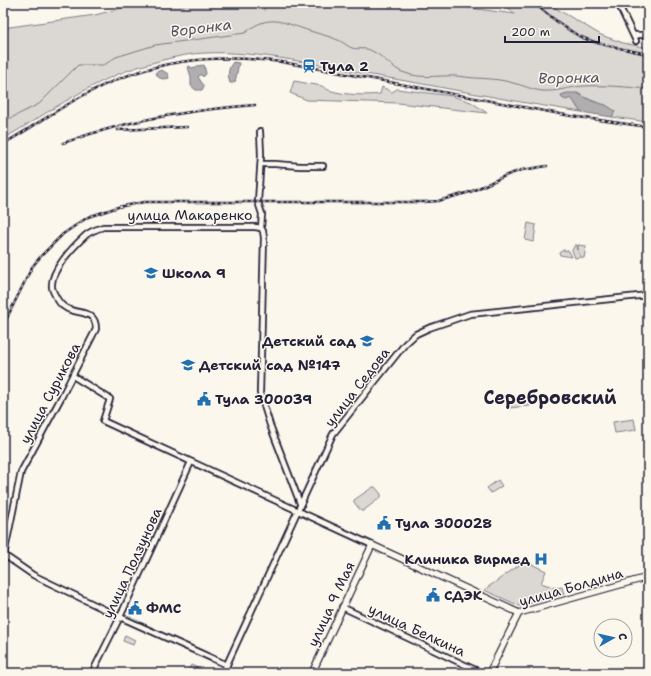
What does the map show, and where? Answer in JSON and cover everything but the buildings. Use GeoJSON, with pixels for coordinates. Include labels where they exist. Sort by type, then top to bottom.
{"type":"FeatureCollection","features":[{"type":"Feature","properties":{"kind":"main road","name":"улица 9 Мая"},"geometry":{"type":"LineString","coordinates":[[312,673],[372,545]]}},
{"type":"Feature","properties":{"kind":"main road"},"geometry":{"type":"LineString","coordinates":[[372,545],[519,613]]}},
{"type":"Feature","properties":{"kind":"main road","name":"улица Болдина"},"geometry":{"type":"LineString","coordinates":[[489,673],[519,613],[648,577]]}},
{"type":"Feature","properties":{"kind":"street"},"geometry":{"type":"LineString","coordinates":[[618,3],[636,41]]}},
{"type":"Feature","properties":{"kind":"street"},"geometry":{"type":"LineString","coordinates":[[634,35],[648,35]]}},
{"type":"Feature","properties":{"kind":"street"},"geometry":{"type":"LineString","coordinates":[[260,131],[261,164],[258,202],[262,214],[261,228]]}},
{"type":"Feature","properties":{"kind":"street"},"geometry":{"type":"LineString","coordinates":[[261,164],[323,166]]}},
{"type":"Feature","properties":{"kind":"street","name":"улица Макаренко"},"geometry":{"type":"LineString","coordinates":[[96,329],[95,321],[88,314],[68,309],[62,305],[55,296],[51,286],[54,274],[86,235],[107,226],[261,228],[264,238],[260,393],[300,508]]}},
{"type":"Feature","properties":{"kind":"street","name":"улица Седова"},"geometry":{"type":"LineString","coordinates":[[223,673],[333,434],[405,344],[416,334],[470,314],[647,296]]}},
{"type":"Feature","properties":{"kind":"street","name":"улица Сурикова"},"geometry":{"type":"LineString","coordinates":[[3,558],[21,472],[73,376],[96,329]]}},
{"type":"Feature","properties":{"kind":"street"},"geometry":{"type":"LineString","coordinates":[[648,366],[648,371]]}},
{"type":"Feature","properties":{"kind":"street"},"geometry":{"type":"LineString","coordinates":[[73,376],[110,398],[103,422],[191,462],[300,508],[372,545]]}},
{"type":"Feature","properties":{"kind":"street","name":"улица Ползунова"},"geometry":{"type":"LineString","coordinates":[[92,673],[120,617],[191,462]]}},
{"type":"Feature","properties":{"kind":"street"},"geometry":{"type":"LineString","coordinates":[[3,558],[33,575],[120,617],[227,665]]}},
{"type":"Feature","properties":{"kind":"street","name":"улица Белкина"},"geometry":{"type":"LineString","coordinates":[[342,607],[482,673]]}},
{"type":"Feature","properties":{"kind":"street"},"geometry":{"type":"LineString","coordinates":[[3,671],[8,673]]}},
{"type":"Feature","properties":{"kind":"shaded area"},"geometry":{"type":"Polygon","coordinates":[[[156,3],[431,3],[515,14],[503,3],[547,3],[601,35],[623,43],[648,48],[648,122],[612,117],[615,111],[577,93],[571,97],[581,112],[280,58],[236,53],[214,53],[181,56],[128,70],[91,87],[3,139],[3,28],[95,15],[126,7],[156,3]]]}},
{"type":"Feature","properties":{"kind":"shaded area"},"geometry":{"type":"Polygon","coordinates":[[[233,62],[239,63],[235,82],[230,83],[228,72],[233,62]]]}},
{"type":"Feature","properties":{"kind":"shaded area"},"geometry":{"type":"Polygon","coordinates":[[[204,65],[206,74],[203,77],[200,75],[198,77],[204,86],[202,90],[196,90],[191,86],[191,77],[188,67],[190,66],[191,68],[204,65]]]}},
{"type":"Feature","properties":{"kind":"shaded area"},"geometry":{"type":"Polygon","coordinates":[[[162,70],[168,74],[169,78],[159,78],[156,72],[162,70]]]}},
{"type":"Feature","properties":{"kind":"shaded area"},"geometry":{"type":"Polygon","coordinates":[[[294,81],[322,86],[333,91],[350,94],[380,94],[382,87],[392,92],[397,89],[452,96],[471,102],[487,113],[398,103],[307,100],[290,93],[294,81]]]}},
{"type":"Feature","properties":{"kind":"shaded area"},"geometry":{"type":"Polygon","coordinates":[[[567,93],[577,93],[592,101],[606,105],[615,111],[612,117],[581,112],[571,98],[566,100],[562,98],[561,95],[567,93]]]}},
{"type":"Feature","properties":{"kind":"shaded area"},"geometry":{"type":"Polygon","coordinates":[[[528,223],[536,225],[533,242],[525,240],[528,223]]]}},
{"type":"Feature","properties":{"kind":"shaded area"},"geometry":{"type":"Polygon","coordinates":[[[575,245],[577,245],[578,251],[578,245],[586,246],[584,258],[575,258],[572,250],[575,245]]]}},
{"type":"Feature","properties":{"kind":"shaded area"},"geometry":{"type":"Polygon","coordinates":[[[563,250],[569,251],[572,257],[560,255],[559,253],[563,250]]]}},
{"type":"Feature","properties":{"kind":"shaded area"},"geometry":{"type":"Polygon","coordinates":[[[529,398],[530,406],[508,408],[507,400],[529,398]]]}},
{"type":"Feature","properties":{"kind":"shaded area"},"geometry":{"type":"Polygon","coordinates":[[[634,419],[636,430],[615,433],[613,422],[634,419]]]}},
{"type":"Feature","properties":{"kind":"shaded area"},"geometry":{"type":"Polygon","coordinates":[[[498,480],[502,486],[491,493],[487,488],[498,480]]]}},
{"type":"Feature","properties":{"kind":"shaded area"},"geometry":{"type":"Polygon","coordinates":[[[375,487],[381,494],[381,497],[361,511],[354,500],[375,487]]]}},
{"type":"Feature","properties":{"kind":"shaded area"},"geometry":{"type":"Polygon","coordinates":[[[525,561],[546,571],[541,583],[556,588],[562,587],[564,594],[520,606],[484,590],[525,561]]]}},
{"type":"Feature","properties":{"kind":"shaded area"},"geometry":{"type":"Polygon","coordinates":[[[125,635],[135,640],[133,645],[123,641],[125,635]]]}},
{"type":"Feature","properties":{"kind":"shaded area"},"geometry":{"type":"Polygon","coordinates":[[[191,665],[204,671],[203,673],[192,673],[188,671],[191,665]]]}},
{"type":"Feature","properties":{"kind":"waterway"},"geometry":{"type":"LineString","coordinates":[[264,10],[265,3]]}},
{"type":"Feature","properties":{"kind":"waterway","name":"Воронка"},"geometry":{"type":"LineString","coordinates":[[3,119],[11,118],[39,104],[78,65],[104,65],[116,57],[155,45],[245,33],[254,27],[269,21],[277,21],[331,37],[352,48],[370,50],[398,70],[410,75],[457,76],[495,79],[542,91],[592,86],[616,86],[648,89]]}},
{"type":"Feature","properties":{"kind":"railway"},"geometry":{"type":"LineString","coordinates":[[534,3],[556,21],[579,36],[604,45],[648,54]]}},
{"type":"Feature","properties":{"kind":"railway"},"geometry":{"type":"LineString","coordinates":[[3,144],[63,107],[108,83],[132,74],[180,62],[230,58],[282,62],[571,116],[648,127]]}},
{"type":"Feature","properties":{"kind":"railway"},"geometry":{"type":"LineString","coordinates":[[63,143],[120,126],[158,117],[255,105]]}},
{"type":"Feature","properties":{"kind":"railway"},"geometry":{"type":"LineString","coordinates":[[118,130],[187,127]]}},
{"type":"Feature","properties":{"kind":"railway"},"geometry":{"type":"LineString","coordinates":[[3,326],[32,267],[41,256],[63,234],[88,217],[118,207],[144,202],[438,201],[470,192],[507,175],[522,170],[547,166]]}},
{"type":"Feature","properties":{"kind":"place","name":"Тула 2"},"geometry":{"type":"Point","coordinates":[309,66]}},
{"type":"Feature","properties":{"kind":"place","name":"Школа 9"},"geometry":{"type":"Point","coordinates":[151,273]}},
{"type":"Feature","properties":{"kind":"place","name":"Детский сад"},"geometry":{"type":"Point","coordinates":[367,341]}},
{"type":"Feature","properties":{"kind":"place","name":"Детский сад №147"},"geometry":{"type":"Point","coordinates":[188,365]}},
{"type":"Feature","properties":{"kind":"place","name":"Тула 300039"},"geometry":{"type":"Point","coordinates":[204,399]}},
{"type":"Feature","properties":{"kind":"place","name":"Тула 300028"},"geometry":{"type":"Point","coordinates":[384,523]}},
{"type":"Feature","properties":{"kind":"place","name":"Клиника Вирмед"},"geometry":{"type":"Point","coordinates":[541,559]}},
{"type":"Feature","properties":{"kind":"place","name":"СДЭК"},"geometry":{"type":"Point","coordinates":[433,595]}},
{"type":"Feature","properties":{"kind":"place","name":"ФМС"},"geometry":{"type":"Point","coordinates":[135,608]}},
{"type":"Feature","properties":{"kind":"district","name":"Серебровский"},"geometry":{"type":"Point","coordinates":[550,398]}}]}
